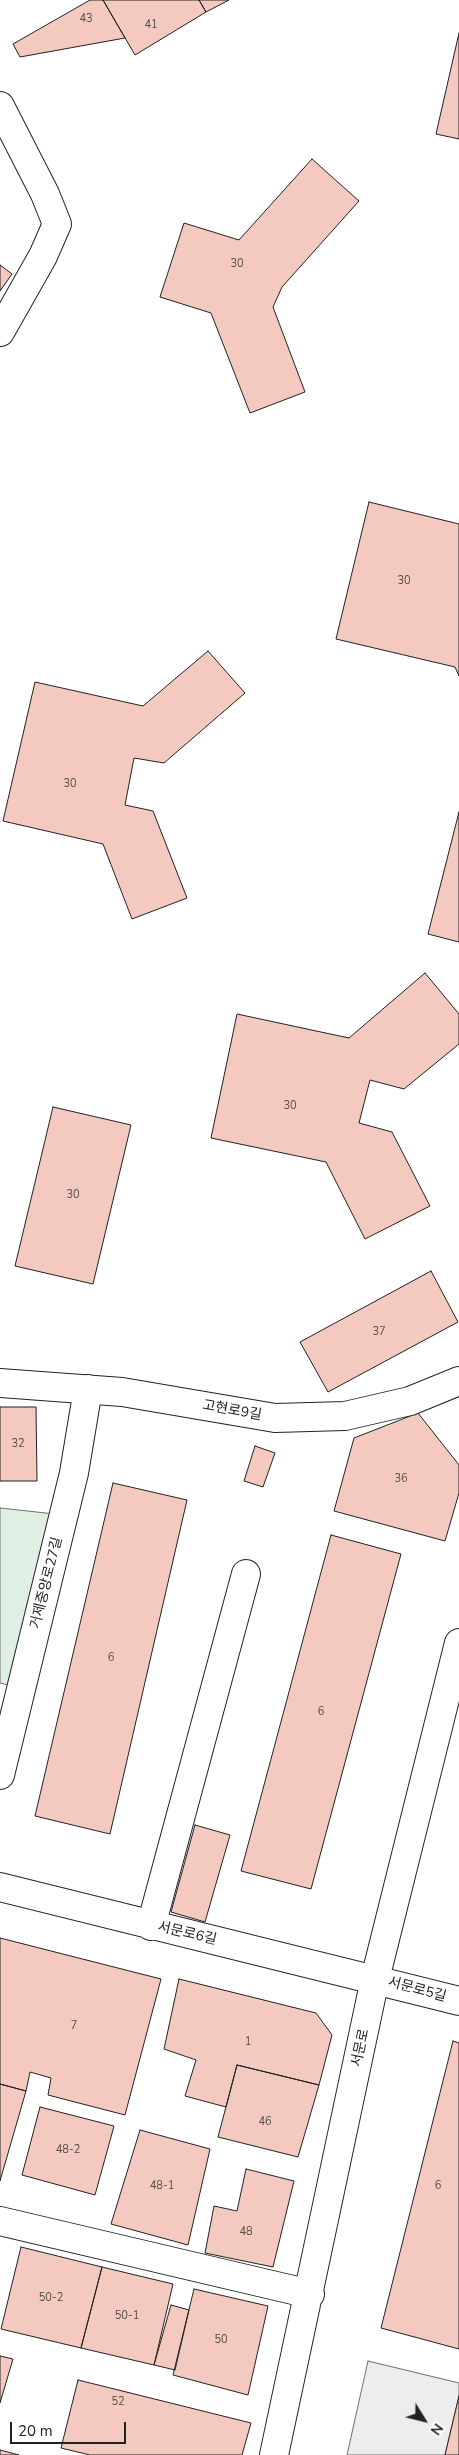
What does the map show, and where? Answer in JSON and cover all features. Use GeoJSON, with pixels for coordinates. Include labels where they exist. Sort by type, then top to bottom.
{"type":"FeatureCollection","features":[{"type":"Feature","properties":{"kind":"street"},"geometry":{"type":"LineString","coordinates":[[0,332],[43,256],[57,224],[45,194],[3,122]]}},
{"type":"Feature","properties":{"kind":"street","name":"고현로9길"},"geometry":{"type":"LineString","coordinates":[[0,1383],[122,1392],[275,1418],[345,1416],[410,1401],[459,1380]]}},
{"type":"Feature","properties":{"kind":"street","name":"거제중앙로27길"},"geometry":{"type":"LineString","coordinates":[[0,1775],[74,1473],[88,1389]]}},
{"type":"Feature","properties":{"kind":"street"},"geometry":{"type":"LineString","coordinates":[[151,1926],[246,1574]]}},
{"type":"Feature","properties":{"kind":"street","name":"서문로"},"geometry":{"type":"LineString","coordinates":[[274,2455],[376,1979],[459,1643]]}},
{"type":"Feature","properties":{"kind":"street","name":"서문로6길"},"geometry":{"type":"LineString","coordinates":[[0,1887],[151,1926],[376,1979]]}},
{"type":"Feature","properties":{"kind":"street","name":"서문로5길"},"geometry":{"type":"LineString","coordinates":[[376,1979],[459,2001]]}},
{"type":"Feature","properties":{"kind":"street"},"geometry":{"type":"LineString","coordinates":[[0,2221],[310,2294]]}},
{"type":"Feature","properties":{"kind":"green space"},"geometry":{"type":"Polygon","coordinates":[[[0,1508],[64,1515],[21,1688],[0,1683],[0,1508]]]}},
{"type":"Feature","properties":{"kind":"shaded area"},"geometry":{"type":"Polygon","coordinates":[[[368,2361],[459,2383],[459,2396],[445,2455],[347,2455],[368,2361]]]}},
{"type":"Feature","properties":{"kind":"building"},"geometry":{"type":"Polygon","coordinates":[[[90,0],[103,0],[125,38],[20,57],[13,44],[90,0]]]}},
{"type":"Feature","properties":{"kind":"building"},"geometry":{"type":"Polygon","coordinates":[[[103,0],[199,0],[206,12],[135,55],[103,0]]]}},
{"type":"Feature","properties":{"kind":"building"},"geometry":{"type":"Polygon","coordinates":[[[199,0],[229,0],[206,12],[199,0]]]}},
{"type":"Feature","properties":{"kind":"building"},"geometry":{"type":"Polygon","coordinates":[[[459,33],[459,139],[436,134],[459,33]]]}},
{"type":"Feature","properties":{"kind":"building"},"geometry":{"type":"Polygon","coordinates":[[[312,159],[359,201],[282,287],[273,307],[305,392],[250,413],[211,313],[160,297],[184,223],[239,240],[312,159]]]}},
{"type":"Feature","properties":{"kind":"building"},"geometry":{"type":"Polygon","coordinates":[[[0,265],[12,274],[0,291],[0,265]]]}},
{"type":"Feature","properties":{"kind":"building"},"geometry":{"type":"Polygon","coordinates":[[[369,502],[459,524],[459,676],[455,667],[336,639],[369,502]]]}},
{"type":"Feature","properties":{"kind":"building"},"geometry":{"type":"Polygon","coordinates":[[[208,651],[245,693],[164,763],[134,758],[125,805],[153,811],[187,898],[132,919],[103,844],[3,821],[35,682],[143,706],[208,651]]]}},
{"type":"Feature","properties":{"kind":"building"},"geometry":{"type":"Polygon","coordinates":[[[459,812],[459,942],[428,934],[459,812]]]}},
{"type":"Feature","properties":{"kind":"building"},"geometry":{"type":"Polygon","coordinates":[[[425,973],[459,1014],[459,1044],[404,1089],[370,1080],[359,1123],[392,1132],[430,1206],[365,1239],[326,1162],[211,1138],[237,1014],[349,1038],[425,973]]]}},
{"type":"Feature","properties":{"kind":"building"},"geometry":{"type":"Polygon","coordinates":[[[53,1107],[131,1125],[93,1284],[15,1266],[53,1107]]]}},
{"type":"Feature","properties":{"kind":"building"},"geometry":{"type":"Polygon","coordinates":[[[431,1271],[458,1322],[328,1392],[300,1342],[431,1271]]]}},
{"type":"Feature","properties":{"kind":"building"},"geometry":{"type":"Polygon","coordinates":[[[0,1407],[36,1407],[37,1481],[0,1481],[0,1407]]]}},
{"type":"Feature","properties":{"kind":"building"},"geometry":{"type":"Polygon","coordinates":[[[418,1413],[459,1465],[459,1493],[445,1541],[334,1511],[354,1438],[418,1413]]]}},
{"type":"Feature","properties":{"kind":"building"},"geometry":{"type":"Polygon","coordinates":[[[255,1446],[275,1453],[263,1487],[244,1481],[255,1446]]]}},
{"type":"Feature","properties":{"kind":"building"},"geometry":{"type":"Polygon","coordinates":[[[113,1483],[187,1500],[110,1834],[35,1816],[113,1483]]]}},
{"type":"Feature","properties":{"kind":"building"},"geometry":{"type":"Polygon","coordinates":[[[331,1535],[401,1554],[311,1889],[241,1871],[331,1535]]]}},
{"type":"Feature","properties":{"kind":"building"},"geometry":{"type":"Polygon","coordinates":[[[195,1825],[230,1835],[205,1922],[171,1912],[195,1825]]]}},
{"type":"Feature","properties":{"kind":"building"},"geometry":{"type":"Polygon","coordinates":[[[0,1938],[161,1979],[125,2115],[48,2095],[51,2078],[30,2072],[26,2091],[0,2084],[0,1938]]]}},
{"type":"Feature","properties":{"kind":"building"},"geometry":{"type":"Polygon","coordinates":[[[179,1979],[316,2013],[332,2035],[319,2085],[237,2065],[226,2107],[185,2096],[196,2060],[164,2049],[179,1979]]]}},
{"type":"Feature","properties":{"kind":"building"},"geometry":{"type":"Polygon","coordinates":[[[453,2041],[459,2043],[459,2349],[381,2328],[453,2041]]]}},
{"type":"Feature","properties":{"kind":"building"},"geometry":{"type":"Polygon","coordinates":[[[237,2065],[319,2085],[298,2157],[218,2137],[237,2065]]]}},
{"type":"Feature","properties":{"kind":"building"},"geometry":{"type":"Polygon","coordinates":[[[0,2084],[26,2091],[0,2181],[0,2084]]]}},
{"type":"Feature","properties":{"kind":"building"},"geometry":{"type":"Polygon","coordinates":[[[40,2107],[114,2126],[95,2195],[22,2175],[40,2107]]]}},
{"type":"Feature","properties":{"kind":"building"},"geometry":{"type":"Polygon","coordinates":[[[140,2130],[210,2149],[188,2245],[111,2224],[140,2130]]]}},
{"type":"Feature","properties":{"kind":"building"},"geometry":{"type":"Polygon","coordinates":[[[246,2169],[294,2181],[273,2267],[205,2253],[214,2206],[237,2211],[246,2169]]]}},
{"type":"Feature","properties":{"kind":"building"},"geometry":{"type":"Polygon","coordinates":[[[21,2247],[102,2267],[81,2348],[1,2329],[21,2247]]]}},
{"type":"Feature","properties":{"kind":"building"},"geometry":{"type":"Polygon","coordinates":[[[102,2267],[173,2284],[154,2365],[81,2348],[102,2267]]]}},
{"type":"Feature","properties":{"kind":"building"},"geometry":{"type":"Polygon","coordinates":[[[194,2289],[268,2306],[248,2395],[173,2375],[194,2289]]]}},
{"type":"Feature","properties":{"kind":"building"},"geometry":{"type":"Polygon","coordinates":[[[171,2305],[189,2310],[175,2370],[154,2365],[171,2305]]]}},
{"type":"Feature","properties":{"kind":"building"},"geometry":{"type":"Polygon","coordinates":[[[0,2356],[13,2359],[0,2403],[0,2356]]]}},
{"type":"Feature","properties":{"kind":"building"},"geometry":{"type":"Polygon","coordinates":[[[78,2380],[251,2423],[242,2455],[90,2455],[61,2448],[78,2380]]]}},
{"type":"Feature","properties":{"kind":"building"},"geometry":{"type":"Polygon","coordinates":[[[459,2396],[459,2455],[445,2455],[459,2396]]]}},
{"type":"Feature","properties":{"kind":"building"},"geometry":{"type":"Polygon","coordinates":[[[0,2450],[19,2455],[0,2455],[0,2450]]]}}]}
